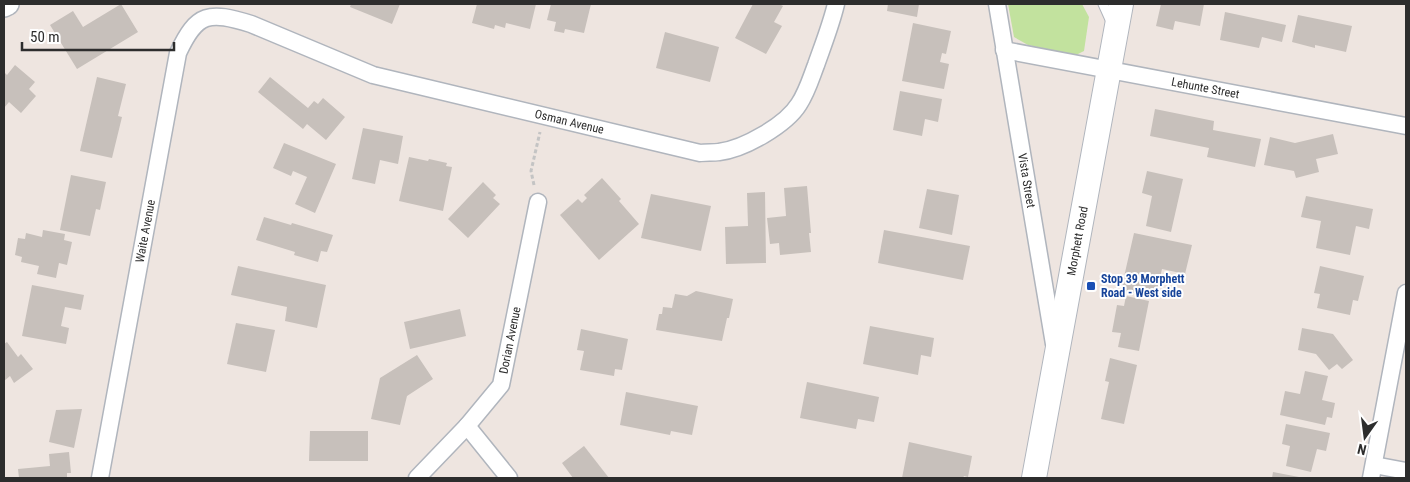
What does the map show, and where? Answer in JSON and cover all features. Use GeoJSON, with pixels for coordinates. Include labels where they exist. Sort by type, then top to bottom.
{"type":"FeatureCollection","features":[{"type":"Feature","properties":{"kind":"main road","name":"Morphett Road"},"geometry":{"type":"LineString","coordinates":[[1034,478],[1121,4]]}},
{"type":"Feature","properties":{"kind":"street"},"geometry":{"type":"LineString","coordinates":[[4,6],[8,4]]}},
{"type":"Feature","properties":{"kind":"street","name":"Osman Avenue"},"geometry":{"type":"LineString","coordinates":[[230,18],[251,24],[373,75],[700,153],[721,152],[745,144],[769,132],[785,120],[799,105],[807,89],[832,21],[836,4]]}},
{"type":"Feature","properties":{"kind":"street","name":"Vista Street"},"geometry":{"type":"LineString","coordinates":[[997,4],[1056,358]]}},
{"type":"Feature","properties":{"kind":"street","name":"Waite Avenue"},"geometry":{"type":"LineString","coordinates":[[100,478],[178,53],[192,27],[204,19],[216,16],[230,18]]}},
{"type":"Feature","properties":{"kind":"street","name":"Lehunte Street"},"geometry":{"type":"LineString","coordinates":[[1004,50],[1406,126]]}},
{"type":"Feature","properties":{"kind":"street","name":"Dorian Avenue"},"geometry":{"type":"LineString","coordinates":[[417,478],[467,426],[501,385],[538,202]]}},
{"type":"Feature","properties":{"kind":"street"},"geometry":{"type":"LineString","coordinates":[[1406,293],[1373,471],[1406,471]]}},
{"type":"Feature","properties":{"kind":"street"},"geometry":{"type":"LineString","coordinates":[[467,426],[510,478]]}},
{"type":"Feature","properties":{"kind":"lane"},"geometry":{"type":"LineString","coordinates":[[1103,4],[1116,34]]}},
{"type":"Feature","properties":{"kind":"path"},"geometry":{"type":"LineString","coordinates":[[538,202],[532,171],[544,115]]}},
{"type":"Feature","properties":{"kind":"green space"},"geometry":{"type":"Polygon","coordinates":[[[1008,4],[1082,4],[1089,17],[1084,51],[1076,55],[1028,45],[1014,37],[1008,4]]]}},
{"type":"Feature","properties":{"kind":"building"},"geometry":{"type":"Polygon","coordinates":[[[121,4],[138,32],[77,69],[50,25],[73,11],[83,27],[121,4]]]}},
{"type":"Feature","properties":{"kind":"building"},"geometry":{"type":"Polygon","coordinates":[[[351,4],[400,4],[392,24],[350,7],[351,4]]]}},
{"type":"Feature","properties":{"kind":"building"},"geometry":{"type":"Polygon","coordinates":[[[477,4],[536,4],[530,29],[506,23],[505,28],[495,25],[494,29],[472,23],[477,4]]]}},
{"type":"Feature","properties":{"kind":"building"},"geometry":{"type":"Polygon","coordinates":[[[551,4],[591,4],[584,33],[565,29],[564,33],[554,31],[556,22],[547,20],[551,4]]]}},
{"type":"Feature","properties":{"kind":"building"},"geometry":{"type":"Polygon","coordinates":[[[753,4],[779,4],[783,6],[774,22],[782,26],[766,54],[735,38],[753,4]]]}},
{"type":"Feature","properties":{"kind":"building"},"geometry":{"type":"Polygon","coordinates":[[[888,4],[919,4],[917,17],[887,11],[888,4]]]}},
{"type":"Feature","properties":{"kind":"building"},"geometry":{"type":"Polygon","coordinates":[[[1161,4],[1204,4],[1200,26],[1175,21],[1173,30],[1156,26],[1161,4]]]}},
{"type":"Feature","properties":{"kind":"building"},"geometry":{"type":"Polygon","coordinates":[[[1225,12],[1286,25],[1282,42],[1262,37],[1259,48],[1220,40],[1225,12]]]}},
{"type":"Feature","properties":{"kind":"building"},"geometry":{"type":"Polygon","coordinates":[[[1298,15],[1352,26],[1346,52],[1315,45],[1315,48],[1292,42],[1298,15]]]}},
{"type":"Feature","properties":{"kind":"building"},"geometry":{"type":"Polygon","coordinates":[[[913,23],[951,31],[946,54],[942,53],[940,62],[949,64],[944,89],[902,81],[913,23]]]}},
{"type":"Feature","properties":{"kind":"building"},"geometry":{"type":"Polygon","coordinates":[[[665,32],[719,47],[710,82],[656,68],[665,32]]]}},
{"type":"Feature","properties":{"kind":"building"},"geometry":{"type":"Polygon","coordinates":[[[15,65],[35,82],[29,89],[36,96],[21,113],[9,102],[4,108],[4,72],[7,75],[15,65]]]}},
{"type":"Feature","properties":{"kind":"building"},"geometry":{"type":"Polygon","coordinates":[[[97,77],[126,84],[118,116],[122,117],[112,158],[80,151],[97,77]]]}},
{"type":"Feature","properties":{"kind":"building"},"geometry":{"type":"Polygon","coordinates":[[[270,77],[308,108],[314,101],[318,104],[323,98],[345,117],[326,140],[307,124],[303,129],[258,92],[270,77]]]}},
{"type":"Feature","properties":{"kind":"building"},"geometry":{"type":"Polygon","coordinates":[[[900,91],[942,99],[938,122],[925,119],[922,136],[893,130],[900,91]]]}},
{"type":"Feature","properties":{"kind":"building"},"geometry":{"type":"Polygon","coordinates":[[[1155,109],[1214,121],[1213,130],[1261,139],[1255,167],[1207,157],[1209,148],[1150,136],[1155,109]]]}},
{"type":"Feature","properties":{"kind":"building"},"geometry":{"type":"Polygon","coordinates":[[[363,128],[403,136],[398,164],[380,160],[375,184],[352,179],[363,128]]]}},
{"type":"Feature","properties":{"kind":"building"},"geometry":{"type":"Polygon","coordinates":[[[1333,134],[1338,154],[1316,159],[1319,172],[1296,178],[1294,171],[1264,165],[1270,137],[1295,143],[1333,134]]]}},
{"type":"Feature","properties":{"kind":"building"},"geometry":{"type":"Polygon","coordinates":[[[284,143],[336,164],[315,213],[295,204],[307,177],[293,171],[291,176],[273,168],[284,143]]]}},
{"type":"Feature","properties":{"kind":"building"},"geometry":{"type":"Polygon","coordinates":[[[409,157],[447,163],[446,166],[452,167],[443,211],[399,201],[409,157]]]}},
{"type":"Feature","properties":{"kind":"building"},"geometry":{"type":"Polygon","coordinates":[[[1147,171],[1183,179],[1171,232],[1146,226],[1152,196],[1142,193],[1147,171]]]}},
{"type":"Feature","properties":{"kind":"building"},"geometry":{"type":"Polygon","coordinates":[[[71,175],[106,182],[100,210],[96,209],[90,236],[60,230],[71,175]]]}},
{"type":"Feature","properties":{"kind":"building"},"geometry":{"type":"Polygon","coordinates":[[[602,178],[621,199],[619,201],[639,224],[599,260],[560,215],[578,199],[582,203],[587,198],[584,195],[602,178]]]}},
{"type":"Feature","properties":{"kind":"building"},"geometry":{"type":"Polygon","coordinates":[[[483,182],[496,195],[493,198],[500,204],[468,238],[448,219],[483,182]]]}},
{"type":"Feature","properties":{"kind":"building"},"geometry":{"type":"Polygon","coordinates":[[[807,186],[811,252],[780,255],[779,243],[770,244],[767,218],[786,216],[784,188],[807,186]]]}},
{"type":"Feature","properties":{"kind":"building"},"geometry":{"type":"Polygon","coordinates":[[[927,189],[959,195],[952,235],[919,228],[927,189]]]}},
{"type":"Feature","properties":{"kind":"building"},"geometry":{"type":"Polygon","coordinates":[[[765,192],[766,263],[726,264],[725,227],[748,226],[747,193],[765,192]]]}},
{"type":"Feature","properties":{"kind":"building"},"geometry":{"type":"Polygon","coordinates":[[[651,194],[711,206],[701,251],[641,238],[651,194]]]}},
{"type":"Feature","properties":{"kind":"building"},"geometry":{"type":"Polygon","coordinates":[[[1306,196],[1373,209],[1369,229],[1356,226],[1350,255],[1316,248],[1321,221],[1301,217],[1306,196]]]}},
{"type":"Feature","properties":{"kind":"building"},"geometry":{"type":"Polygon","coordinates":[[[264,217],[333,235],[327,252],[321,251],[318,262],[294,255],[295,252],[256,240],[264,217]]]}},
{"type":"Feature","properties":{"kind":"building"},"geometry":{"type":"Polygon","coordinates":[[[43,230],[65,234],[64,240],[72,242],[67,265],[59,263],[56,278],[37,274],[39,266],[21,262],[22,257],[15,255],[18,238],[25,239],[26,233],[42,237],[43,230]]]}},
{"type":"Feature","properties":{"kind":"building"},"geometry":{"type":"Polygon","coordinates":[[[884,230],[970,246],[963,280],[878,263],[884,230]]]}},
{"type":"Feature","properties":{"kind":"building"},"geometry":{"type":"Polygon","coordinates":[[[1134,233],[1192,245],[1185,274],[1162,269],[1155,298],[1121,290],[1134,233]]]}},
{"type":"Feature","properties":{"kind":"building"},"geometry":{"type":"Polygon","coordinates":[[[238,266],[326,285],[317,328],[285,321],[287,307],[231,295],[238,266]]]}},
{"type":"Feature","properties":{"kind":"building"},"geometry":{"type":"Polygon","coordinates":[[[1320,266],[1364,276],[1358,301],[1353,300],[1350,315],[1317,308],[1320,294],[1314,293],[1320,266]]]}},
{"type":"Feature","properties":{"kind":"building"},"geometry":{"type":"Polygon","coordinates":[[[32,285],[84,295],[81,310],[65,307],[61,326],[69,328],[66,344],[22,336],[32,285]]]}},
{"type":"Feature","properties":{"kind":"building"},"geometry":{"type":"Polygon","coordinates":[[[696,291],[733,299],[722,341],[656,330],[659,314],[662,314],[663,307],[672,308],[675,294],[687,296],[696,291]]]}},
{"type":"Feature","properties":{"kind":"building"},"geometry":{"type":"Polygon","coordinates":[[[1126,296],[1149,301],[1139,351],[1118,347],[1121,333],[1112,332],[1117,305],[1124,306],[1126,296]]]}},
{"type":"Feature","properties":{"kind":"building"},"geometry":{"type":"Polygon","coordinates":[[[460,309],[466,336],[410,349],[404,322],[460,309]]]}},
{"type":"Feature","properties":{"kind":"building"},"geometry":{"type":"Polygon","coordinates":[[[236,323],[275,330],[266,372],[227,364],[236,323]]]}},
{"type":"Feature","properties":{"kind":"building"},"geometry":{"type":"Polygon","coordinates":[[[870,326],[934,338],[931,357],[921,355],[918,375],[863,364],[870,326]]]}},
{"type":"Feature","properties":{"kind":"building"},"geometry":{"type":"Polygon","coordinates":[[[1302,328],[1333,334],[1353,360],[1342,369],[1337,364],[1329,370],[1316,354],[1298,350],[1302,328]]]}},
{"type":"Feature","properties":{"kind":"building"},"geometry":{"type":"Polygon","coordinates":[[[581,329],[628,339],[622,370],[615,369],[614,376],[580,370],[584,351],[577,350],[581,329]]]}},
{"type":"Feature","properties":{"kind":"building"},"geometry":{"type":"Polygon","coordinates":[[[7,342],[18,357],[21,354],[33,369],[14,383],[10,376],[4,381],[4,344],[7,342]]]}},
{"type":"Feature","properties":{"kind":"building"},"geometry":{"type":"Polygon","coordinates":[[[417,355],[433,379],[407,396],[400,425],[371,419],[380,378],[417,355]]]}},
{"type":"Feature","properties":{"kind":"building"},"geometry":{"type":"Polygon","coordinates":[[[1110,358],[1137,365],[1124,424],[1101,419],[1109,382],[1105,381],[1110,358]]]}},
{"type":"Feature","properties":{"kind":"building"},"geometry":{"type":"Polygon","coordinates":[[[1305,371],[1328,376],[1322,400],[1335,403],[1332,418],[1327,417],[1325,425],[1280,415],[1285,391],[1300,394],[1305,371]]]}},
{"type":"Feature","properties":{"kind":"building"},"geometry":{"type":"Polygon","coordinates":[[[807,382],[879,397],[874,422],[858,419],[856,429],[800,418],[807,382]]]}},
{"type":"Feature","properties":{"kind":"building"},"geometry":{"type":"Polygon","coordinates":[[[626,392],[698,406],[692,435],[671,431],[670,435],[620,425],[626,392]]]}},
{"type":"Feature","properties":{"kind":"building"},"geometry":{"type":"Polygon","coordinates":[[[82,409],[74,448],[49,442],[56,410],[82,409]]]}},
{"type":"Feature","properties":{"kind":"building"},"geometry":{"type":"Polygon","coordinates":[[[1286,424],[1330,433],[1326,451],[1317,449],[1311,472],[1286,466],[1290,446],[1282,444],[1286,424]]]}},
{"type":"Feature","properties":{"kind":"building"},"geometry":{"type":"Polygon","coordinates":[[[310,431],[368,431],[368,461],[309,461],[310,431]]]}},
{"type":"Feature","properties":{"kind":"building"},"geometry":{"type":"Polygon","coordinates":[[[909,442],[972,456],[968,477],[902,478],[909,442]]]}},
{"type":"Feature","properties":{"kind":"building"},"geometry":{"type":"Polygon","coordinates":[[[584,446],[609,478],[573,478],[562,463],[584,446]]]}},
{"type":"Feature","properties":{"kind":"building"},"geometry":{"type":"Polygon","coordinates":[[[69,452],[71,473],[67,473],[67,478],[19,478],[18,469],[50,466],[49,454],[69,452]]]}},
{"type":"Feature","properties":{"kind":"building"},"geometry":{"type":"Polygon","coordinates":[[[1273,472],[1299,477],[1299,478],[1272,478],[1273,472]]]}},
{"type":"Feature","properties":{"kind":"place","name":"Stop 39 Morphett Road - West side"},"geometry":{"type":"Point","coordinates":[1091,286]}}]}
